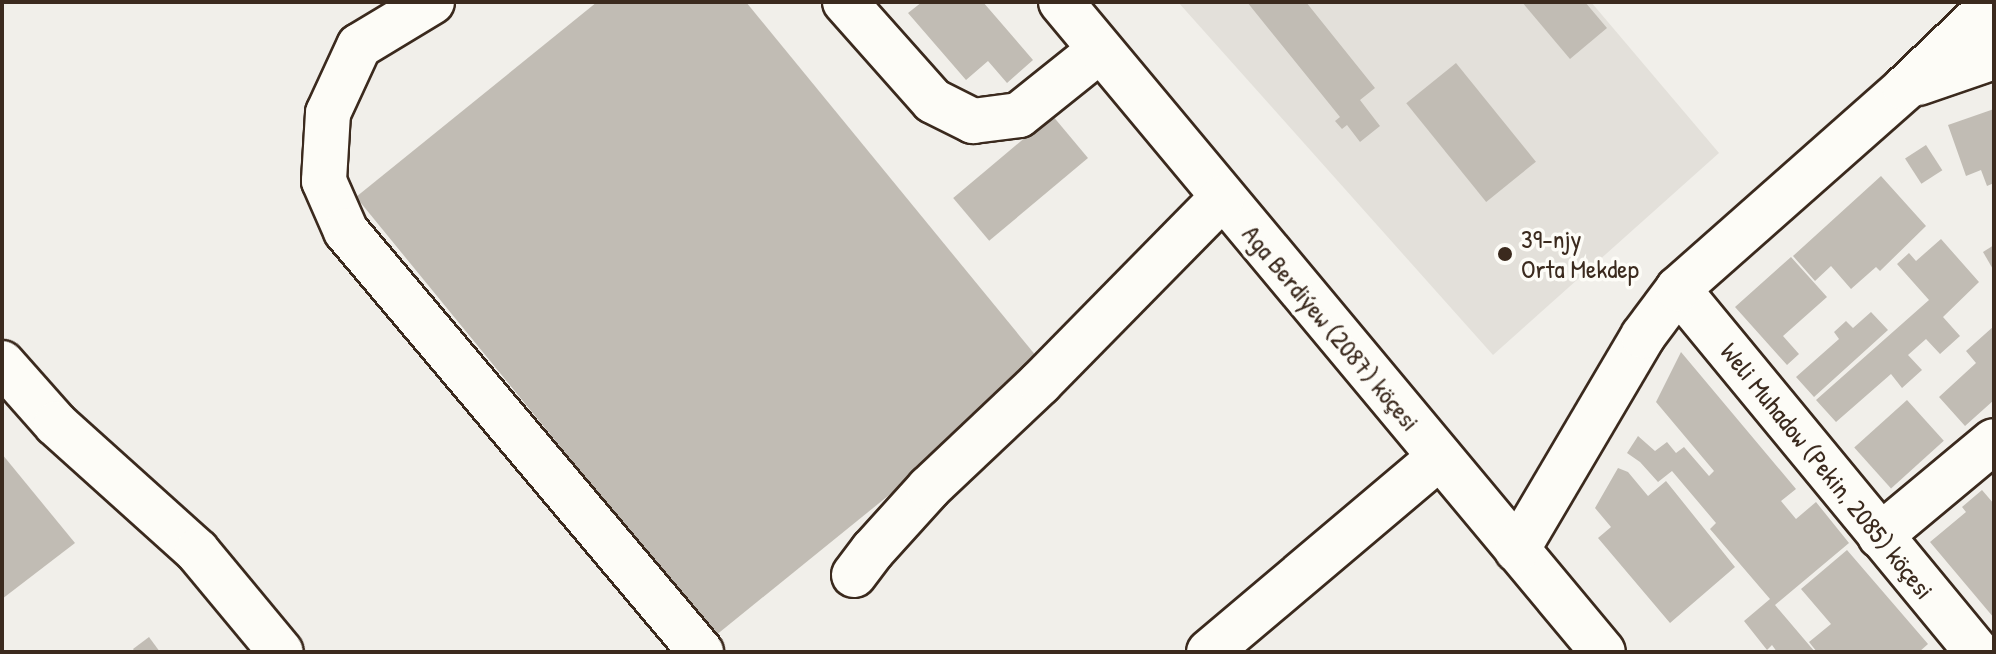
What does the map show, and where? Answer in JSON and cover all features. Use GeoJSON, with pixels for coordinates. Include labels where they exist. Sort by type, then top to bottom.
{"type":"FeatureCollection","features":[{"type":"Feature","properties":{"kind":"street"},"geometry":{"type":"LineString","coordinates":[[432,2],[359,46],[328,113],[324,181],[346,231],[701,652]]}},
{"type":"Feature","properties":{"kind":"street"},"geometry":{"type":"LineString","coordinates":[[845,2],[933,101],[973,121],[1019,115],[1099,51]]}},
{"type":"Feature","properties":{"kind":"street","name":"Aga Berdiýew (2087) köçesi"},"geometry":{"type":"LineString","coordinates":[[1061,2],[1603,652]]}},
{"type":"Feature","properties":{"kind":"street"},"geometry":{"type":"LineString","coordinates":[[1517,550],[1643,336],[1678,289],[1905,88],[1994,3]]}},
{"type":"Feature","properties":{"kind":"street"},"geometry":{"type":"LineString","coordinates":[[1905,88],[1994,57]]}},
{"type":"Feature","properties":{"kind":"street"},"geometry":{"type":"LineString","coordinates":[[854,575],[898,520],[1040,383],[1222,198]]}},
{"type":"Feature","properties":{"kind":"street","name":"Weli Muhadow (Pekin, 2085) köçesi"},"geometry":{"type":"LineString","coordinates":[[1678,289],[1977,652]]}},
{"type":"Feature","properties":{"kind":"street"},"geometry":{"type":"LineString","coordinates":[[2,363],[56,424],[197,551],[281,652]]}},
{"type":"Feature","properties":{"kind":"street"},"geometry":{"type":"LineString","coordinates":[[1880,536],[1994,441]]}},
{"type":"Feature","properties":{"kind":"street"},"geometry":{"type":"LineString","coordinates":[[1209,652],[1440,457]]}},
{"type":"Feature","properties":{"kind":"shaded area","name":"39-njy Orta Mekdep"},"geometry":{"type":"Polygon","coordinates":[[[1178,2],[1591,2],[1719,153],[1493,355],[1178,2]]]}},
{"type":"Feature","properties":{"kind":"building"},"geometry":{"type":"Polygon","coordinates":[[[597,2],[746,2],[1046,368],[715,636],[356,197],[597,2]]]}},
{"type":"Feature","properties":{"kind":"building"},"geometry":{"type":"Polygon","coordinates":[[[922,2],[983,2],[1033,60],[1007,83],[988,61],[966,80],[908,13],[922,2]]]}},
{"type":"Feature","properties":{"kind":"building"},"geometry":{"type":"Polygon","coordinates":[[[1247,2],[1306,2],[1375,88],[1360,100],[1380,126],[1360,142],[1347,125],[1342,129],[1335,121],[1340,117],[1247,2]]]}},
{"type":"Feature","properties":{"kind":"building"},"geometry":{"type":"Polygon","coordinates":[[[1522,2],[1585,2],[1607,28],[1570,59],[1522,2]]]}},
{"type":"Feature","properties":{"kind":"building"},"geometry":{"type":"Polygon","coordinates":[[[1456,63],[1536,162],[1486,202],[1406,103],[1456,63]]]}},
{"type":"Feature","properties":{"kind":"building"},"geometry":{"type":"Polygon","coordinates":[[[1994,109],[1994,183],[1987,186],[1981,170],[1966,176],[1948,125],[1994,109]]]}},
{"type":"Feature","properties":{"kind":"building"},"geometry":{"type":"Polygon","coordinates":[[[1052,115],[1088,158],[989,241],[953,198],[1052,115]]]}},
{"type":"Feature","properties":{"kind":"building"},"geometry":{"type":"Polygon","coordinates":[[[1926,145],[1942,170],[1921,184],[1905,159],[1926,145]]]}},
{"type":"Feature","properties":{"kind":"building"},"geometry":{"type":"Polygon","coordinates":[[[1881,176],[1926,226],[1880,271],[1876,267],[1851,289],[1831,266],[1815,281],[1793,256],[1881,176]]]}},
{"type":"Feature","properties":{"kind":"building"},"geometry":{"type":"Polygon","coordinates":[[[1941,239],[1979,282],[1943,317],[1960,336],[1940,354],[1926,339],[1908,355],[1922,370],[1902,388],[1891,374],[1836,422],[1816,400],[1929,300],[1897,264],[1909,253],[1916,261],[1941,239]]]}},
{"type":"Feature","properties":{"kind":"building"},"geometry":{"type":"Polygon","coordinates":[[[1994,245],[1994,271],[1983,252],[1994,245]]]}},
{"type":"Feature","properties":{"kind":"building"},"geometry":{"type":"Polygon","coordinates":[[[1791,257],[1827,297],[1783,336],[1799,354],[1787,365],[1735,307],[1791,257]]]}},
{"type":"Feature","properties":{"kind":"building"},"geometry":{"type":"Polygon","coordinates":[[[1871,312],[1888,330],[1814,397],[1796,377],[1839,339],[1834,332],[1846,321],[1853,328],[1871,312]]]}},
{"type":"Feature","properties":{"kind":"building"},"geometry":{"type":"Polygon","coordinates":[[[1994,326],[1994,400],[1965,426],[1939,397],[1976,363],[1966,351],[1994,326]]]}},
{"type":"Feature","properties":{"kind":"building"},"geometry":{"type":"Polygon","coordinates":[[[1681,352],[1796,489],[1781,501],[1796,519],[1816,502],[1849,543],[1775,605],[1815,652],[1777,652],[1772,645],[1767,650],[1744,621],[1770,599],[1710,529],[1716,523],[1672,471],[1658,482],[1627,453],[1638,436],[1655,451],[1667,442],[1676,453],[1684,447],[1709,476],[1714,471],[1656,402],[1681,352]]]}},
{"type":"Feature","properties":{"kind":"building"},"geometry":{"type":"Polygon","coordinates":[[[1907,400],[1944,441],[1891,488],[1854,448],[1907,400]]]}},
{"type":"Feature","properties":{"kind":"building"},"geometry":{"type":"Polygon","coordinates":[[[2,454],[75,543],[2,599],[2,454]]]}},
{"type":"Feature","properties":{"kind":"building"},"geometry":{"type":"Polygon","coordinates":[[[1618,468],[1628,472],[1648,496],[1666,481],[1735,567],[1670,623],[1598,538],[1611,527],[1595,508],[1618,468]]]}},
{"type":"Feature","properties":{"kind":"building"},"geometry":{"type":"Polygon","coordinates":[[[1982,490],[1994,504],[1994,618],[1930,542],[1966,512],[1962,507],[1982,490]]]}},
{"type":"Feature","properties":{"kind":"building"},"geometry":{"type":"Polygon","coordinates":[[[1847,550],[1928,644],[1919,652],[1817,652],[1809,642],[1831,624],[1801,589],[1847,550]]]}},
{"type":"Feature","properties":{"kind":"building"},"geometry":{"type":"Polygon","coordinates":[[[149,637],[160,652],[135,652],[133,649],[149,637]]]}},
{"type":"Feature","properties":{"kind":"place","name":"39-njy Orta Mekdep"},"geometry":{"type":"Point","coordinates":[1505,254]}}]}
